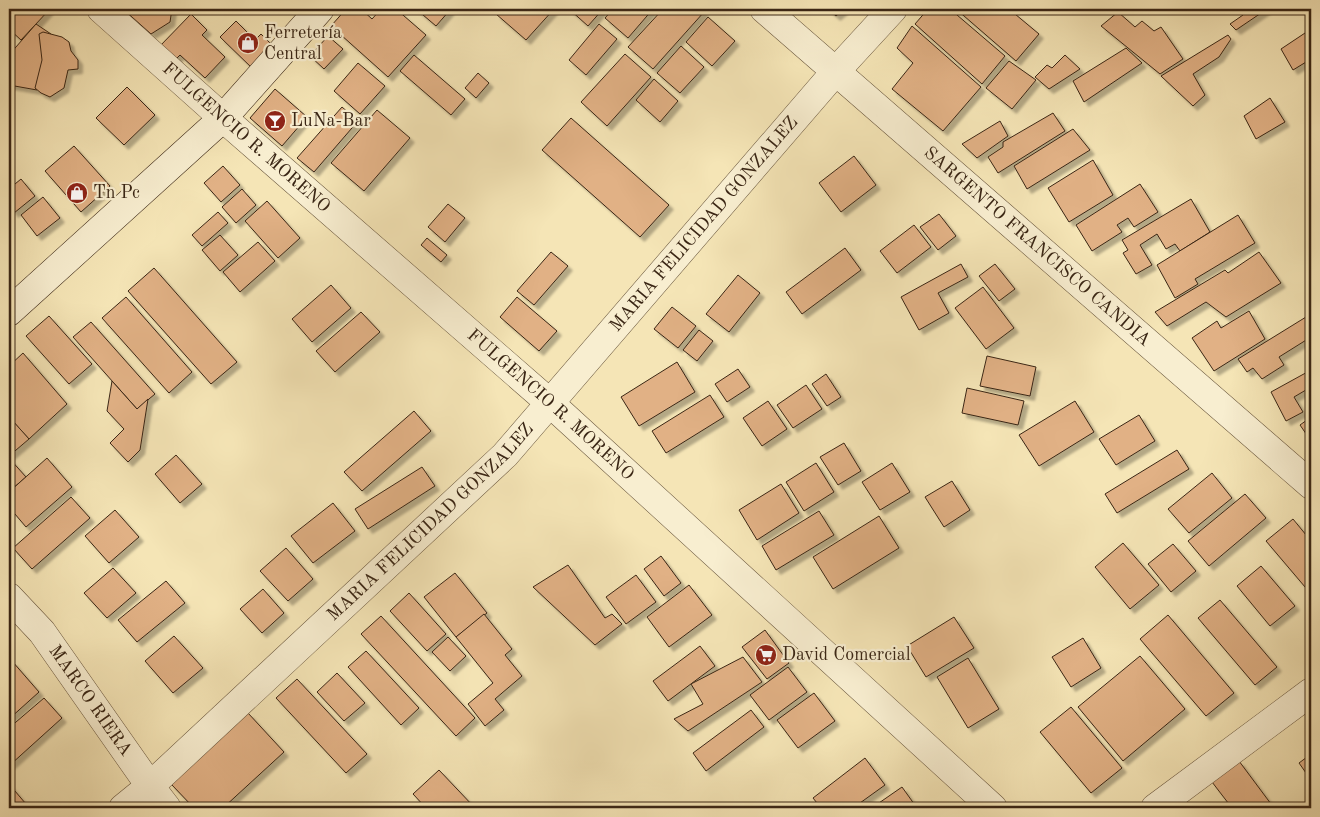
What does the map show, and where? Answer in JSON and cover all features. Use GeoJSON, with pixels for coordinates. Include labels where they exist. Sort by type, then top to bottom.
{"type":"FeatureCollection","features":[{"type":"Feature","properties":{"kind":"street","name":"FULGENCIO R. MORENO"},"geometry":{"type":"LineString","coordinates":[[101,9],[550,403],[993,808]]}},
{"type":"Feature","properties":{"kind":"street"},"geometry":{"type":"LineString","coordinates":[[9,312],[223,118],[320,9]]}},
{"type":"Feature","properties":{"kind":"street","name":"SARGENTO FRANCISCO CANDIA"},"geometry":{"type":"LineString","coordinates":[[764,9],[1311,485]]}},
{"type":"Feature","properties":{"kind":"street","name":"MARIA FELICIDAD GONZALEZ"},"geometry":{"type":"LineString","coordinates":[[123,808],[150,786],[506,455],[836,71],[893,9]]}},
{"type":"Feature","properties":{"kind":"street","name":"MARCO RIERA"},"geometry":{"type":"LineString","coordinates":[[9,597],[42,632],[167,808]]}},
{"type":"Feature","properties":{"kind":"street"},"geometry":{"type":"LineString","coordinates":[[1155,808],[1311,692]]}},
{"type":"Feature","properties":{"kind":"building"},"geometry":{"type":"Polygon","coordinates":[[[9,9],[49,10],[21,40],[9,29],[9,9]]]}},
{"type":"Feature","properties":{"kind":"building"},"geometry":{"type":"Polygon","coordinates":[[[123,9],[172,9],[170,22],[151,34],[123,9]]]}},
{"type":"Feature","properties":{"kind":"building"},"geometry":{"type":"Polygon","coordinates":[[[346,9],[361,9],[372,19],[381,9],[396,9],[426,35],[388,77],[331,26],[346,9]]]}},
{"type":"Feature","properties":{"kind":"building"},"geometry":{"type":"Polygon","coordinates":[[[416,9],[448,9],[450,10],[436,26],[416,9]]]}},
{"type":"Feature","properties":{"kind":"building"},"geometry":{"type":"Polygon","coordinates":[[[501,9],[554,9],[526,40],[496,14],[501,9]]]}},
{"type":"Feature","properties":{"kind":"building"},"geometry":{"type":"Polygon","coordinates":[[[569,9],[603,9],[588,26],[569,9]]]}},
{"type":"Feature","properties":{"kind":"building"},"geometry":{"type":"Polygon","coordinates":[[[613,9],[653,9],[628,38],[605,18],[613,9]]]}},
{"type":"Feature","properties":{"kind":"building"},"geometry":{"type":"Polygon","coordinates":[[[663,9],[700,9],[704,12],[653,69],[628,47],[663,9]]]}},
{"type":"Feature","properties":{"kind":"building"},"geometry":{"type":"Polygon","coordinates":[[[828,9],[844,9],[836,16],[828,9]]]}},
{"type":"Feature","properties":{"kind":"building"},"geometry":{"type":"Polygon","coordinates":[[[928,9],[950,9],[1005,56],[982,84],[915,24],[928,9]]]}},
{"type":"Feature","properties":{"kind":"building"},"geometry":{"type":"Polygon","coordinates":[[[956,9],[1009,9],[1039,34],[1016,61],[956,9]]]}},
{"type":"Feature","properties":{"kind":"building"},"geometry":{"type":"Polygon","coordinates":[[[1238,9],[1267,9],[1236,30],[1230,24],[1243,15],[1238,9]]]}},
{"type":"Feature","properties":{"kind":"building"},"geometry":{"type":"Polygon","coordinates":[[[1118,12],[1135,27],[1142,21],[1154,31],[1161,27],[1183,59],[1160,74],[1101,26],[1118,12]]]}},
{"type":"Feature","properties":{"kind":"building"},"geometry":{"type":"Polygon","coordinates":[[[191,14],[207,30],[202,35],[225,57],[205,78],[180,55],[174,61],[159,47],[191,14]]]}},
{"type":"Feature","properties":{"kind":"building"},"geometry":{"type":"Polygon","coordinates":[[[708,17],[735,41],[712,66],[686,42],[708,17]]]}},
{"type":"Feature","properties":{"kind":"building","name":"Ferretería Central"},"geometry":{"type":"Polygon","coordinates":[[[236,21],[255,40],[261,34],[274,47],[253,69],[220,37],[236,21]]]}},
{"type":"Feature","properties":{"kind":"building"},"geometry":{"type":"Polygon","coordinates":[[[36,24],[51,34],[37,90],[9,85],[9,55],[36,24]]]}},
{"type":"Feature","properties":{"kind":"building"},"geometry":{"type":"Polygon","coordinates":[[[599,24],[617,39],[586,75],[569,60],[599,24]]]}},
{"type":"Feature","properties":{"kind":"building"},"geometry":{"type":"Polygon","coordinates":[[[912,26],[981,87],[943,131],[892,89],[913,63],[897,48],[912,26]]]}},
{"type":"Feature","properties":{"kind":"building"},"geometry":{"type":"Polygon","coordinates":[[[1311,29],[1311,59],[1293,70],[1281,49],[1311,29]]]}},
{"type":"Feature","properties":{"kind":"building"},"geometry":{"type":"Polygon","coordinates":[[[43,32],[62,37],[69,42],[71,51],[78,60],[78,69],[68,70],[64,88],[50,97],[35,88],[42,60],[39,34],[43,32]]]}},
{"type":"Feature","properties":{"kind":"building"},"geometry":{"type":"Polygon","coordinates":[[[1228,35],[1231,39],[1219,57],[1193,74],[1205,95],[1193,106],[1161,76],[1228,35]]]}},
{"type":"Feature","properties":{"kind":"building"},"geometry":{"type":"Polygon","coordinates":[[[328,36],[343,49],[324,69],[310,56],[328,36]]]}},
{"type":"Feature","properties":{"kind":"building"},"geometry":{"type":"Polygon","coordinates":[[[681,46],[704,67],[680,93],[657,73],[681,46]]]}},
{"type":"Feature","properties":{"kind":"building"},"geometry":{"type":"Polygon","coordinates":[[[1126,48],[1142,63],[1084,102],[1073,81],[1126,48]]]}},
{"type":"Feature","properties":{"kind":"building"},"geometry":{"type":"Polygon","coordinates":[[[625,54],[651,77],[607,126],[581,102],[625,54]]]}},
{"type":"Feature","properties":{"kind":"building"},"geometry":{"type":"Polygon","coordinates":[[[414,55],[465,99],[451,115],[400,71],[414,55]]]}},
{"type":"Feature","properties":{"kind":"building"},"geometry":{"type":"Polygon","coordinates":[[[1065,55],[1080,69],[1049,89],[1035,77],[1047,65],[1052,68],[1065,55]]]}},
{"type":"Feature","properties":{"kind":"building"},"geometry":{"type":"Polygon","coordinates":[[[1009,61],[1036,80],[1012,109],[986,88],[1009,61]]]}},
{"type":"Feature","properties":{"kind":"building"},"geometry":{"type":"Polygon","coordinates":[[[358,63],[385,86],[360,114],[334,91],[358,63]]]}},
{"type":"Feature","properties":{"kind":"building"},"geometry":{"type":"Polygon","coordinates":[[[478,73],[489,83],[476,98],[465,88],[478,73]]]}},
{"type":"Feature","properties":{"kind":"building"},"geometry":{"type":"Polygon","coordinates":[[[654,79],[678,101],[660,122],[636,100],[654,79]]]}},
{"type":"Feature","properties":{"kind":"building"},"geometry":{"type":"Polygon","coordinates":[[[127,87],[155,115],[124,145],[96,118],[127,87]]]}},
{"type":"Feature","properties":{"kind":"building"},"geometry":{"type":"Polygon","coordinates":[[[275,89],[307,117],[282,146],[250,118],[275,89]]]}},
{"type":"Feature","properties":{"kind":"building"},"geometry":{"type":"Polygon","coordinates":[[[1270,98],[1285,122],[1256,139],[1244,116],[1270,98]]]}},
{"type":"Feature","properties":{"kind":"building"},"geometry":{"type":"Polygon","coordinates":[[[342,107],[358,121],[314,172],[297,158],[342,107]]]}},
{"type":"Feature","properties":{"kind":"building"},"geometry":{"type":"Polygon","coordinates":[[[377,110],[410,138],[364,191],[331,163],[377,110]]]}},
{"type":"Feature","properties":{"kind":"building"},"geometry":{"type":"Polygon","coordinates":[[[1053,113],[1065,131],[998,173],[988,157],[1003,147],[1003,142],[1053,113]]]}},
{"type":"Feature","properties":{"kind":"building"},"geometry":{"type":"Polygon","coordinates":[[[571,118],[669,205],[640,237],[542,150],[571,118]]]}},
{"type":"Feature","properties":{"kind":"building"},"geometry":{"type":"Polygon","coordinates":[[[1000,121],[1008,136],[977,158],[962,144],[1000,121]]]}},
{"type":"Feature","properties":{"kind":"building"},"geometry":{"type":"Polygon","coordinates":[[[1073,129],[1090,150],[1027,189],[1014,166],[1073,129]]]}},
{"type":"Feature","properties":{"kind":"building"},"geometry":{"type":"Polygon","coordinates":[[[74,146],[110,186],[81,212],[45,171],[74,146]]]}},
{"type":"Feature","properties":{"kind":"building"},"geometry":{"type":"Polygon","coordinates":[[[854,156],[876,185],[841,212],[819,183],[854,156]]]}},
{"type":"Feature","properties":{"kind":"building"},"geometry":{"type":"Polygon","coordinates":[[[1093,160],[1113,195],[1069,222],[1048,188],[1093,160]]]}},
{"type":"Feature","properties":{"kind":"building"},"geometry":{"type":"Polygon","coordinates":[[[223,166],[240,185],[221,202],[204,183],[223,166]]]}},
{"type":"Feature","properties":{"kind":"building"},"geometry":{"type":"Polygon","coordinates":[[[21,179],[35,196],[14,213],[9,206],[9,189],[21,179]]]}},
{"type":"Feature","properties":{"kind":"building"},"geometry":{"type":"Polygon","coordinates":[[[1140,184],[1158,212],[1134,227],[1128,218],[1117,225],[1122,232],[1092,251],[1076,225],[1140,184]]]}},
{"type":"Feature","properties":{"kind":"building"},"geometry":{"type":"Polygon","coordinates":[[[242,189],[256,205],[236,223],[222,207],[242,189]]]}},
{"type":"Feature","properties":{"kind":"building"},"geometry":{"type":"Polygon","coordinates":[[[43,197],[60,218],[37,236],[21,215],[43,197]]]}},
{"type":"Feature","properties":{"kind":"building"},"geometry":{"type":"Polygon","coordinates":[[[1191,199],[1210,232],[1180,251],[1175,244],[1166,249],[1157,234],[1140,245],[1152,265],[1136,274],[1123,253],[1128,250],[1122,240],[1191,199]]]}},
{"type":"Feature","properties":{"kind":"building"},"geometry":{"type":"Polygon","coordinates":[[[267,201],[300,238],[278,258],[245,221],[267,201]]]}},
{"type":"Feature","properties":{"kind":"building"},"geometry":{"type":"Polygon","coordinates":[[[448,204],[465,218],[445,242],[428,227],[448,204]]]}},
{"type":"Feature","properties":{"kind":"building"},"geometry":{"type":"Polygon","coordinates":[[[218,212],[228,223],[202,246],[192,235],[218,212]]]}},
{"type":"Feature","properties":{"kind":"building"},"geometry":{"type":"Polygon","coordinates":[[[939,214],[956,236],[938,250],[920,227],[939,214]]]}},
{"type":"Feature","properties":{"kind":"building"},"geometry":{"type":"Polygon","coordinates":[[[1238,215],[1255,243],[1195,279],[1198,284],[1175,298],[1157,265],[1238,215]]]}},
{"type":"Feature","properties":{"kind":"building"},"geometry":{"type":"Polygon","coordinates":[[[914,225],[931,247],[897,273],[880,251],[914,225]]]}},
{"type":"Feature","properties":{"kind":"building"},"geometry":{"type":"Polygon","coordinates":[[[220,235],[238,255],[220,271],[202,250],[220,235]]]}},
{"type":"Feature","properties":{"kind":"building"},"geometry":{"type":"Polygon","coordinates":[[[427,238],[447,255],[441,262],[421,245],[427,238]]]}},
{"type":"Feature","properties":{"kind":"building"},"geometry":{"type":"Polygon","coordinates":[[[258,242],[275,261],[240,292],[223,272],[258,242]]]}},
{"type":"Feature","properties":{"kind":"building"},"geometry":{"type":"Polygon","coordinates":[[[845,248],[861,270],[802,314],[786,292],[845,248]]]}},
{"type":"Feature","properties":{"kind":"building"},"geometry":{"type":"Polygon","coordinates":[[[551,252],[568,266],[534,305],[517,291],[551,252]]]}},
{"type":"Feature","properties":{"kind":"building"},"geometry":{"type":"Polygon","coordinates":[[[1259,252],[1281,283],[1226,317],[1206,302],[1167,326],[1155,312],[1225,270],[1228,273],[1259,252]]]}},
{"type":"Feature","properties":{"kind":"building"},"geometry":{"type":"Polygon","coordinates":[[[961,264],[968,277],[938,293],[949,313],[919,330],[901,297],[961,264]]]}},
{"type":"Feature","properties":{"kind":"building"},"geometry":{"type":"Polygon","coordinates":[[[995,264],[1015,289],[999,301],[979,276],[995,264]]]}},
{"type":"Feature","properties":{"kind":"building"},"geometry":{"type":"Polygon","coordinates":[[[154,268],[237,362],[211,384],[128,291],[154,268]]]}},
{"type":"Feature","properties":{"kind":"building"},"geometry":{"type":"Polygon","coordinates":[[[738,275],[760,293],[729,332],[706,314],[738,275]]]}},
{"type":"Feature","properties":{"kind":"building"},"geometry":{"type":"Polygon","coordinates":[[[331,285],[351,308],[312,342],[292,319],[331,285]]]}},
{"type":"Feature","properties":{"kind":"building"},"geometry":{"type":"Polygon","coordinates":[[[983,287],[1014,328],[986,349],[955,308],[983,287]]]}},
{"type":"Feature","properties":{"kind":"building"},"geometry":{"type":"Polygon","coordinates":[[[126,297],[192,372],[169,393],[102,318],[126,297]]]}},
{"type":"Feature","properties":{"kind":"building"},"geometry":{"type":"Polygon","coordinates":[[[517,297],[557,331],[539,351],[500,317],[517,297]]]}},
{"type":"Feature","properties":{"kind":"building"},"geometry":{"type":"Polygon","coordinates":[[[672,307],[696,326],[678,348],[654,329],[672,307]]]}},
{"type":"Feature","properties":{"kind":"building"},"geometry":{"type":"Polygon","coordinates":[[[1249,311],[1265,339],[1214,371],[1192,338],[1217,321],[1221,328],[1249,311]]]}},
{"type":"Feature","properties":{"kind":"building"},"geometry":{"type":"Polygon","coordinates":[[[361,312],[380,332],[335,372],[316,351],[361,312]]]}},
{"type":"Feature","properties":{"kind":"building"},"geometry":{"type":"Polygon","coordinates":[[[49,316],[92,364],[69,384],[26,336],[49,316]]]}},
{"type":"Feature","properties":{"kind":"building"},"geometry":{"type":"Polygon","coordinates":[[[1306,317],[1311,325],[1311,337],[1279,357],[1284,365],[1262,379],[1253,368],[1247,372],[1238,359],[1306,317]]]}},
{"type":"Feature","properties":{"kind":"building"},"geometry":{"type":"Polygon","coordinates":[[[91,322],[155,394],[137,409],[73,337],[91,322]]]}},
{"type":"Feature","properties":{"kind":"building"},"geometry":{"type":"Polygon","coordinates":[[[699,330],[713,341],[697,361],[683,350],[699,330]]]}},
{"type":"Feature","properties":{"kind":"building"},"geometry":{"type":"Polygon","coordinates":[[[23,353],[67,404],[29,439],[9,417],[9,366],[23,353]]]}},
{"type":"Feature","properties":{"kind":"building"},"geometry":{"type":"Polygon","coordinates":[[[987,356],[1036,367],[1030,396],[980,386],[987,356]]]}},
{"type":"Feature","properties":{"kind":"building"},"geometry":{"type":"Polygon","coordinates":[[[677,362],[695,392],[639,426],[621,397],[677,362]]]}},
{"type":"Feature","properties":{"kind":"building"},"geometry":{"type":"Polygon","coordinates":[[[738,369],[750,387],[727,402],[715,384],[738,369]]]}},
{"type":"Feature","properties":{"kind":"building"},"geometry":{"type":"Polygon","coordinates":[[[1311,370],[1311,387],[1294,397],[1303,412],[1286,421],[1271,392],[1311,370]]]}},
{"type":"Feature","properties":{"kind":"building"},"geometry":{"type":"Polygon","coordinates":[[[826,374],[841,397],[827,406],[812,384],[826,374]]]}},
{"type":"Feature","properties":{"kind":"building"},"geometry":{"type":"Polygon","coordinates":[[[112,381],[137,409],[148,399],[140,450],[128,462],[110,443],[124,429],[107,411],[112,381]]]}},
{"type":"Feature","properties":{"kind":"building"},"geometry":{"type":"Polygon","coordinates":[[[806,385],[822,409],[793,428],[777,405],[806,385]]]}},
{"type":"Feature","properties":{"kind":"building"},"geometry":{"type":"Polygon","coordinates":[[[967,388],[1024,401],[1018,425],[962,413],[967,388]]]}},
{"type":"Feature","properties":{"kind":"building"},"geometry":{"type":"Polygon","coordinates":[[[710,395],[724,417],[666,453],[652,431],[710,395]]]}},
{"type":"Feature","properties":{"kind":"building"},"geometry":{"type":"Polygon","coordinates":[[[768,401],[787,429],[762,446],[743,418],[768,401]]]}},
{"type":"Feature","properties":{"kind":"building"},"geometry":{"type":"Polygon","coordinates":[[[1075,401],[1094,432],[1039,466],[1019,435],[1075,401]]]}},
{"type":"Feature","properties":{"kind":"building"},"geometry":{"type":"Polygon","coordinates":[[[414,411],[431,431],[362,491],[344,472],[414,411]]]}},
{"type":"Feature","properties":{"kind":"building"},"geometry":{"type":"Polygon","coordinates":[[[1139,415],[1155,441],[1116,465],[1099,439],[1139,415]]]}},
{"type":"Feature","properties":{"kind":"building"},"geometry":{"type":"Polygon","coordinates":[[[1311,417],[1311,441],[1300,425],[1311,417]]]}},
{"type":"Feature","properties":{"kind":"building"},"geometry":{"type":"Polygon","coordinates":[[[12,420],[29,439],[9,456],[9,423],[12,420]]]}},
{"type":"Feature","properties":{"kind":"building"},"geometry":{"type":"Polygon","coordinates":[[[844,443],[861,471],[838,485],[820,457],[844,443]]]}},
{"type":"Feature","properties":{"kind":"building"},"geometry":{"type":"Polygon","coordinates":[[[1177,450],[1189,469],[1117,513],[1105,494],[1177,450]]]}},
{"type":"Feature","properties":{"kind":"building"},"geometry":{"type":"Polygon","coordinates":[[[176,455],[202,484],[180,503],[155,474],[176,455]]]}},
{"type":"Feature","properties":{"kind":"building"},"geometry":{"type":"Polygon","coordinates":[[[9,458],[26,477],[12,489],[9,485],[9,458]]]}},
{"type":"Feature","properties":{"kind":"building"},"geometry":{"type":"Polygon","coordinates":[[[47,458],[72,487],[26,527],[9,507],[9,492],[47,458]]]}},
{"type":"Feature","properties":{"kind":"building"},"geometry":{"type":"Polygon","coordinates":[[[816,463],[834,492],[804,511],[786,482],[816,463]]]}},
{"type":"Feature","properties":{"kind":"building"},"geometry":{"type":"Polygon","coordinates":[[[892,463],[910,492],[880,510],[862,482],[892,463]]]}},
{"type":"Feature","properties":{"kind":"building"},"geometry":{"type":"Polygon","coordinates":[[[422,467],[435,486],[368,529],[355,509],[422,467]]]}},
{"type":"Feature","properties":{"kind":"building"},"geometry":{"type":"Polygon","coordinates":[[[1212,473],[1232,498],[1189,533],[1168,509],[1212,473]]]}},
{"type":"Feature","properties":{"kind":"building"},"geometry":{"type":"Polygon","coordinates":[[[952,481],[970,510],[944,527],[925,497],[952,481]]]}},
{"type":"Feature","properties":{"kind":"building"},"geometry":{"type":"Polygon","coordinates":[[[781,484],[799,513],[757,540],[739,510],[781,484]]]}},
{"type":"Feature","properties":{"kind":"building"},"geometry":{"type":"Polygon","coordinates":[[[1245,494],[1266,518],[1209,566],[1188,541],[1245,494]]]}},
{"type":"Feature","properties":{"kind":"building"},"geometry":{"type":"Polygon","coordinates":[[[71,497],[90,518],[32,569],[13,548],[71,497]]]}},
{"type":"Feature","properties":{"kind":"building"},"geometry":{"type":"Polygon","coordinates":[[[333,503],[355,531],[313,563],[291,536],[333,503]]]}},
{"type":"Feature","properties":{"kind":"building"},"geometry":{"type":"Polygon","coordinates":[[[115,510],[139,537],[109,563],[85,536],[115,510]]]}},
{"type":"Feature","properties":{"kind":"building"},"geometry":{"type":"Polygon","coordinates":[[[819,511],[834,535],[776,570],[762,546],[819,511]]]}},
{"type":"Feature","properties":{"kind":"building"},"geometry":{"type":"Polygon","coordinates":[[[879,516],[899,548],[833,589],[813,557],[879,516]]]}},
{"type":"Feature","properties":{"kind":"building"},"geometry":{"type":"Polygon","coordinates":[[[1293,519],[1311,541],[1311,594],[1266,541],[1293,519]]]}},
{"type":"Feature","properties":{"kind":"building"},"geometry":{"type":"Polygon","coordinates":[[[1123,543],[1159,585],[1130,609],[1095,567],[1123,543]]]}},
{"type":"Feature","properties":{"kind":"building"},"geometry":{"type":"Polygon","coordinates":[[[1173,544],[1196,571],[1171,592],[1148,564],[1173,544]]]}},
{"type":"Feature","properties":{"kind":"building"},"geometry":{"type":"Polygon","coordinates":[[[286,548],[313,579],[288,601],[260,571],[286,548]]]}},
{"type":"Feature","properties":{"kind":"building"},"geometry":{"type":"Polygon","coordinates":[[[661,556],[681,583],[664,596],[644,569],[661,556]]]}},
{"type":"Feature","properties":{"kind":"building"},"geometry":{"type":"Polygon","coordinates":[[[568,565],[605,618],[612,614],[622,624],[595,645],[533,587],[568,565]]]}},
{"type":"Feature","properties":{"kind":"building"},"geometry":{"type":"Polygon","coordinates":[[[1261,566],[1295,606],[1270,626],[1237,586],[1261,566]]]}},
{"type":"Feature","properties":{"kind":"building"},"geometry":{"type":"Polygon","coordinates":[[[113,568],[136,593],[107,618],[84,593],[113,568]]]}},
{"type":"Feature","properties":{"kind":"building"},"geometry":{"type":"Polygon","coordinates":[[[455,573],[487,613],[456,637],[424,597],[455,573]]]}},
{"type":"Feature","properties":{"kind":"building"},"geometry":{"type":"Polygon","coordinates":[[[636,575],[656,602],[626,624],[606,597],[636,575]]]}},
{"type":"Feature","properties":{"kind":"building"},"geometry":{"type":"Polygon","coordinates":[[[166,581],[185,603],[137,642],[118,620],[166,581]]]}},
{"type":"Feature","properties":{"kind":"building"},"geometry":{"type":"Polygon","coordinates":[[[689,585],[712,615],[669,647],[647,617],[689,585]]]}},
{"type":"Feature","properties":{"kind":"building"},"geometry":{"type":"Polygon","coordinates":[[[263,589],[284,613],[262,633],[240,609],[263,589]]]}},
{"type":"Feature","properties":{"kind":"building"},"geometry":{"type":"Polygon","coordinates":[[[409,593],[446,634],[427,651],[390,611],[409,593]]]}},
{"type":"Feature","properties":{"kind":"building"},"geometry":{"type":"Polygon","coordinates":[[[1220,600],[1277,667],[1255,685],[1198,618],[1220,600]]]}},
{"type":"Feature","properties":{"kind":"building"},"geometry":{"type":"Polygon","coordinates":[[[484,614],[512,649],[505,655],[522,676],[495,699],[504,710],[485,726],[468,704],[493,683],[456,637],[484,614]]]}},
{"type":"Feature","properties":{"kind":"building"},"geometry":{"type":"Polygon","coordinates":[[[1168,615],[1234,693],[1206,716],[1140,639],[1168,615]]]}},
{"type":"Feature","properties":{"kind":"building"},"geometry":{"type":"Polygon","coordinates":[[[381,616],[475,718],[456,736],[361,634],[381,616]]]}},
{"type":"Feature","properties":{"kind":"building"},"geometry":{"type":"Polygon","coordinates":[[[954,617],[974,648],[926,677],[907,646],[954,617]]]}},
{"type":"Feature","properties":{"kind":"building","name":"David Comercial"},"geometry":{"type":"Polygon","coordinates":[[[765,630],[789,663],[767,679],[742,647],[765,630]]]}},
{"type":"Feature","properties":{"kind":"building"},"geometry":{"type":"Polygon","coordinates":[[[174,636],[203,668],[173,693],[145,661],[174,636]]]}},
{"type":"Feature","properties":{"kind":"building"},"geometry":{"type":"Polygon","coordinates":[[[448,637],[466,656],[450,671],[432,652],[448,637]]]}},
{"type":"Feature","properties":{"kind":"building"},"geometry":{"type":"Polygon","coordinates":[[[1083,638],[1101,668],[1071,687],[1052,657],[1083,638]]]}},
{"type":"Feature","properties":{"kind":"building"},"geometry":{"type":"Polygon","coordinates":[[[700,646],[715,666],[668,701],[653,681],[700,646]]]}},
{"type":"Feature","properties":{"kind":"building"},"geometry":{"type":"Polygon","coordinates":[[[366,651],[419,708],[401,725],[348,667],[366,651]]]}},
{"type":"Feature","properties":{"kind":"building"},"geometry":{"type":"Polygon","coordinates":[[[1140,656],[1185,709],[1123,761],[1078,707],[1140,656]]]}},
{"type":"Feature","properties":{"kind":"building"},"geometry":{"type":"Polygon","coordinates":[[[743,657],[762,682],[688,731],[674,719],[703,704],[691,684],[743,657]]]}},
{"type":"Feature","properties":{"kind":"building"},"geometry":{"type":"Polygon","coordinates":[[[968,658],[999,709],[968,728],[937,677],[968,658]]]}},
{"type":"Feature","properties":{"kind":"building"},"geometry":{"type":"Polygon","coordinates":[[[12,661],[39,692],[9,719],[9,664],[12,661]]]}},
{"type":"Feature","properties":{"kind":"building"},"geometry":{"type":"Polygon","coordinates":[[[788,667],[807,692],[769,720],[750,695],[788,667]]]}},
{"type":"Feature","properties":{"kind":"building"},"geometry":{"type":"Polygon","coordinates":[[[337,673],[365,703],[344,721],[317,692],[337,673]]]}},
{"type":"Feature","properties":{"kind":"building"},"geometry":{"type":"Polygon","coordinates":[[[297,679],[367,754],[346,773],[276,698],[297,679]]]}},
{"type":"Feature","properties":{"kind":"building"},"geometry":{"type":"Polygon","coordinates":[[[814,693],[835,721],[798,748],[777,720],[814,693]]]}},
{"type":"Feature","properties":{"kind":"building"},"geometry":{"type":"Polygon","coordinates":[[[44,698],[62,718],[10,765],[9,728],[44,698]]]}},
{"type":"Feature","properties":{"kind":"building"},"geometry":{"type":"Polygon","coordinates":[[[1071,707],[1122,768],[1091,793],[1040,732],[1071,707]]]}},
{"type":"Feature","properties":{"kind":"building"},"geometry":{"type":"Polygon","coordinates":[[[751,710],[764,727],[706,771],[693,753],[751,710]]]}},
{"type":"Feature","properties":{"kind":"building"},"geometry":{"type":"Polygon","coordinates":[[[248,713],[284,752],[223,808],[194,808],[171,784],[248,713]]]}},
{"type":"Feature","properties":{"kind":"building"},"geometry":{"type":"Polygon","coordinates":[[[1311,754],[1311,780],[1299,763],[1311,754]]]}},
{"type":"Feature","properties":{"kind":"building"},"geometry":{"type":"Polygon","coordinates":[[[865,758],[885,785],[853,808],[821,808],[813,798],[865,758]]]}},
{"type":"Feature","properties":{"kind":"building"},"geometry":{"type":"Polygon","coordinates":[[[1239,761],[1274,808],[1232,808],[1212,782],[1239,761]]]}},
{"type":"Feature","properties":{"kind":"building"},"geometry":{"type":"Polygon","coordinates":[[[439,770],[475,808],[426,808],[413,794],[439,770]]]}},
{"type":"Feature","properties":{"kind":"building"},"geometry":{"type":"Polygon","coordinates":[[[9,784],[26,804],[21,808],[9,808],[9,784]]]}},
{"type":"Feature","properties":{"kind":"building"},"geometry":{"type":"Polygon","coordinates":[[[902,787],[917,808],[878,808],[876,805],[902,787]]]}},
{"type":"Feature","properties":{"kind":"building"},"geometry":{"type":"Polygon","coordinates":[[[1311,799],[1311,808],[1299,808],[1311,799]]]}},
{"type":"Feature","properties":{"kind":"place","name":"Ferretería Central"},"geometry":{"type":"Point","coordinates":[248,43]}},
{"type":"Feature","properties":{"kind":"place","name":"LuNa-Bar"},"geometry":{"type":"Point","coordinates":[275,121]}},
{"type":"Feature","properties":{"kind":"place","name":"Tn Pc"},"geometry":{"type":"Point","coordinates":[77,193]}},
{"type":"Feature","properties":{"kind":"place","name":"David Comercial"},"geometry":{"type":"Point","coordinates":[766,655]}}]}
